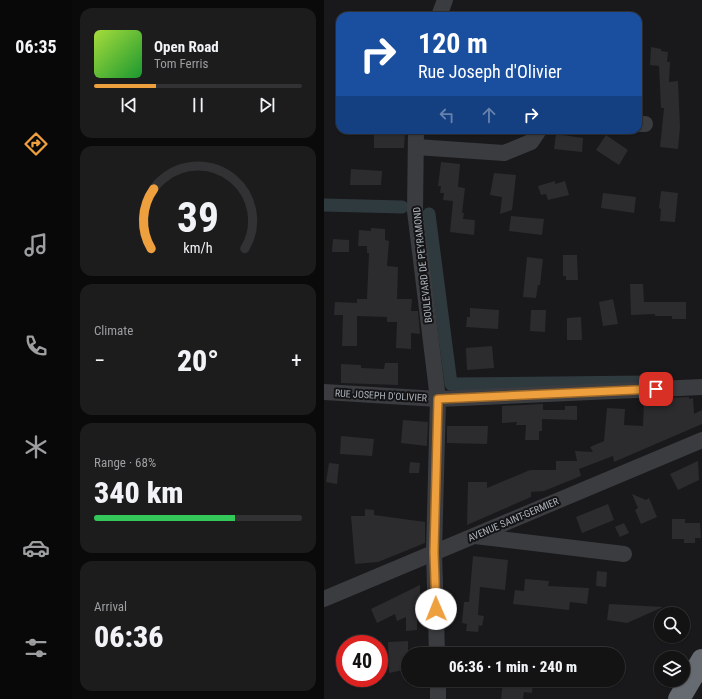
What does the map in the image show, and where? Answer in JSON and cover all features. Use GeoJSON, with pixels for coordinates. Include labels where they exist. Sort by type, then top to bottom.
{"type":"FeatureCollection","features":[{"type":"Feature","properties":{"kind":"highway"},"geometry":{"type":"LineString","coordinates":[[679,699],[702,660]]}},
{"type":"Feature","properties":{"kind":"street"},"geometry":{"type":"LineString","coordinates":[[440,12],[445,0]]}},
{"type":"Feature","properties":{"kind":"street","name":"BOULEVARD DE PEYRAMOND"},"geometry":{"type":"LineString","coordinates":[[416,134],[415,211],[438,399],[434,552],[437,647]]}},
{"type":"Feature","properties":{"kind":"street"},"geometry":{"type":"LineString","coordinates":[[416,147],[504,153],[531,142],[536,134]]}},
{"type":"Feature","properties":{"kind":"street","name":"RUE JOSEPH D'OLIVIER"},"geometry":{"type":"LineString","coordinates":[[324,392],[438,399],[702,387]]}},
{"type":"Feature","properties":{"kind":"street","name":"AVENUE SAINT-GERMIER"},"geometry":{"type":"LineString","coordinates":[[324,599],[702,440]]}},
{"type":"Feature","properties":{"kind":"street"},"geometry":{"type":"LineString","coordinates":[[473,536],[624,554]]}},
{"type":"Feature","properties":{"kind":"street"},"geometry":{"type":"LineString","coordinates":[[438,687],[438,699]]}},
{"type":"Feature","properties":{"kind":"building"},"geometry":{"type":"Polygon","coordinates":[[[651,47],[668,52],[667,62],[670,62],[669,82],[678,81],[680,127],[678,149],[660,147],[664,108],[661,108],[659,66],[650,65],[651,47]]]}},
{"type":"Feature","properties":{"kind":"building"},"geometry":{"type":"Polygon","coordinates":[[[374,134],[405,134],[404,148],[374,148],[374,134]]]}},
{"type":"Feature","properties":{"kind":"building"},"geometry":{"type":"Polygon","coordinates":[[[556,134],[583,138],[582,152],[554,149],[556,134]]]}},
{"type":"Feature","properties":{"kind":"building"},"geometry":{"type":"Polygon","coordinates":[[[606,135],[628,150],[619,165],[596,150],[606,135]]]}},
{"type":"Feature","properties":{"kind":"building"},"geometry":{"type":"Polygon","coordinates":[[[441,162],[460,164],[458,187],[465,188],[462,213],[464,213],[463,219],[475,220],[474,235],[450,232],[453,201],[443,200],[444,193],[440,193],[441,186],[438,186],[441,162]]]}},
{"type":"Feature","properties":{"kind":"building"},"geometry":{"type":"Polygon","coordinates":[[[351,169],[382,171],[381,185],[350,185],[351,169]]]}},
{"type":"Feature","properties":{"kind":"building"},"geometry":{"type":"Polygon","coordinates":[[[494,173],[516,175],[512,210],[500,214],[502,197],[490,195],[494,173]]]}},
{"type":"Feature","properties":{"kind":"building"},"geometry":{"type":"Polygon","coordinates":[[[555,181],[555,184],[565,181],[569,195],[548,200],[546,194],[541,195],[538,186],[555,181]]]}},
{"type":"Feature","properties":{"kind":"building"},"geometry":{"type":"Polygon","coordinates":[[[661,191],[678,193],[675,222],[660,221],[661,209],[659,208],[661,191]]]}},
{"type":"Feature","properties":{"kind":"building"},"geometry":{"type":"Polygon","coordinates":[[[603,193],[636,197],[634,213],[601,208],[603,193]]]}},
{"type":"Feature","properties":{"kind":"building"},"geometry":{"type":"Polygon","coordinates":[[[511,216],[544,219],[542,235],[509,231],[511,216]]]}},
{"type":"Feature","properties":{"kind":"building"},"geometry":{"type":"Polygon","coordinates":[[[371,228],[385,229],[385,240],[389,241],[387,266],[398,267],[397,299],[412,299],[411,311],[418,311],[420,334],[411,333],[411,349],[396,348],[397,322],[387,322],[387,317],[357,316],[357,346],[342,346],[343,315],[334,315],[335,302],[357,303],[357,299],[367,299],[369,253],[367,253],[367,246],[358,246],[359,230],[371,231],[371,228]]]}},
{"type":"Feature","properties":{"kind":"building"},"geometry":{"type":"Polygon","coordinates":[[[333,239],[349,240],[349,252],[332,252],[333,239]]]}},
{"type":"Feature","properties":{"kind":"building"},"geometry":{"type":"Polygon","coordinates":[[[563,255],[577,255],[578,280],[566,280],[566,276],[563,276],[563,255]]]}},
{"type":"Feature","properties":{"kind":"building"},"geometry":{"type":"Polygon","coordinates":[[[527,257],[543,259],[540,285],[538,285],[536,298],[523,297],[527,257]]]}},
{"type":"Feature","properties":{"kind":"building"},"geometry":{"type":"Polygon","coordinates":[[[630,284],[643,284],[644,302],[686,302],[686,319],[672,319],[672,316],[655,316],[655,314],[631,315],[630,284]]]}},
{"type":"Feature","properties":{"kind":"building"},"geometry":{"type":"Polygon","coordinates":[[[613,299],[618,324],[603,326],[599,302],[613,299]]]}},
{"type":"Feature","properties":{"kind":"building"},"geometry":{"type":"Polygon","coordinates":[[[470,308],[499,310],[498,329],[466,327],[467,317],[470,317],[470,308]]]}},
{"type":"Feature","properties":{"kind":"building"},"geometry":{"type":"Polygon","coordinates":[[[531,310],[546,310],[545,332],[530,331],[531,310]]]}},
{"type":"Feature","properties":{"kind":"building"},"geometry":{"type":"Polygon","coordinates":[[[581,317],[582,340],[567,340],[567,318],[581,317]]]}},
{"type":"Feature","properties":{"kind":"building"},"geometry":{"type":"Polygon","coordinates":[[[492,346],[494,368],[467,370],[466,348],[492,346]]]}},
{"type":"Feature","properties":{"kind":"building"},"geometry":{"type":"Polygon","coordinates":[[[385,363],[398,363],[398,385],[341,383],[341,364],[361,365],[361,368],[384,369],[385,363]]]}},
{"type":"Feature","properties":{"kind":"building"},"geometry":{"type":"Polygon","coordinates":[[[689,397],[689,399],[693,398],[694,414],[702,410],[702,424],[614,462],[613,456],[579,469],[581,476],[544,491],[531,492],[531,497],[467,525],[468,482],[487,482],[487,488],[530,470],[556,470],[556,461],[577,461],[575,451],[593,452],[590,447],[604,441],[607,408],[625,409],[624,425],[643,426],[644,399],[689,397]]]}},
{"type":"Feature","properties":{"kind":"building"},"geometry":{"type":"Polygon","coordinates":[[[543,404],[543,410],[565,410],[565,406],[577,406],[577,420],[542,419],[542,431],[539,431],[539,440],[525,440],[526,425],[516,425],[517,422],[502,423],[502,406],[543,404]]]}},
{"type":"Feature","properties":{"kind":"building"},"geometry":{"type":"Polygon","coordinates":[[[403,420],[428,422],[427,446],[401,443],[403,420]]]}},
{"type":"Feature","properties":{"kind":"building"},"geometry":{"type":"Polygon","coordinates":[[[447,426],[488,426],[487,444],[447,443],[447,426]]]}},
{"type":"Feature","properties":{"kind":"building"},"geometry":{"type":"Polygon","coordinates":[[[341,436],[374,439],[372,456],[340,454],[341,436]]]}},
{"type":"Feature","properties":{"kind":"building"},"geometry":{"type":"Polygon","coordinates":[[[698,461],[699,480],[678,490],[670,474],[698,461]]]}},
{"type":"Feature","properties":{"kind":"building"},"geometry":{"type":"Polygon","coordinates":[[[410,462],[420,463],[419,473],[409,473],[410,462]]]}},
{"type":"Feature","properties":{"kind":"building"},"geometry":{"type":"Polygon","coordinates":[[[329,463],[339,464],[337,484],[326,482],[329,463]]]}},
{"type":"Feature","properties":{"kind":"building"},"geometry":{"type":"Polygon","coordinates":[[[632,494],[646,500],[649,498],[657,517],[641,524],[635,510],[638,508],[632,494]]]}},
{"type":"Feature","properties":{"kind":"building"},"geometry":{"type":"Polygon","coordinates":[[[608,504],[614,520],[582,533],[576,517],[608,504]]]}},
{"type":"Feature","properties":{"kind":"building"},"geometry":{"type":"Polygon","coordinates":[[[365,509],[374,510],[374,515],[425,522],[425,543],[378,562],[355,564],[351,516],[365,516],[365,509]]]}},
{"type":"Feature","properties":{"kind":"building"},"geometry":{"type":"Polygon","coordinates":[[[672,519],[685,519],[685,523],[700,523],[701,538],[695,538],[695,543],[684,543],[684,539],[672,539],[672,519]]]}},
{"type":"Feature","properties":{"kind":"building"},"geometry":{"type":"Polygon","coordinates":[[[624,523],[629,533],[620,537],[615,527],[624,523]]]}},
{"type":"Feature","properties":{"kind":"building"},"geometry":{"type":"Polygon","coordinates":[[[473,556],[508,560],[505,590],[480,587],[478,615],[484,616],[482,626],[479,625],[478,632],[466,631],[467,624],[462,623],[464,602],[469,602],[473,556]]]}},
{"type":"Feature","properties":{"kind":"building"},"geometry":{"type":"Polygon","coordinates":[[[597,571],[607,572],[606,587],[596,586],[597,571]]]}},
{"type":"Feature","properties":{"kind":"building"},"geometry":{"type":"Polygon","coordinates":[[[525,579],[549,581],[548,586],[589,588],[587,604],[570,602],[569,610],[513,604],[515,590],[524,591],[525,579]]]}},
{"type":"Feature","properties":{"kind":"building"},"geometry":{"type":"Polygon","coordinates":[[[420,585],[420,608],[417,609],[417,630],[406,631],[406,617],[397,621],[395,614],[377,623],[371,609],[420,585]]]}},
{"type":"Feature","properties":{"kind":"building"},"geometry":{"type":"Polygon","coordinates":[[[609,604],[663,607],[654,607],[654,611],[627,623],[607,620],[609,604]]]}},
{"type":"Feature","properties":{"kind":"building"},"geometry":{"type":"Polygon","coordinates":[[[408,641],[408,647],[401,647],[401,670],[389,673],[388,642],[408,641]]]}},
{"type":"Feature","properties":{"kind":"building"},"geometry":{"type":"Polygon","coordinates":[[[502,687],[533,687],[532,693],[524,692],[523,699],[501,699],[502,687]]]}},
{"type":"Feature","properties":{"kind":"waterway"},"geometry":{"type":"LineString","coordinates":[[324,205],[402,207]]}},
{"type":"Feature","properties":{"kind":"waterway"},"geometry":{"type":"LineString","coordinates":[[429,214],[451,384],[646,382]]}},
{"type":"Feature","properties":{"kind":"route"},"geometry":{"type":"LineString","coordinates":[[436,609],[434,552],[438,399],[656,389]]}}]}
